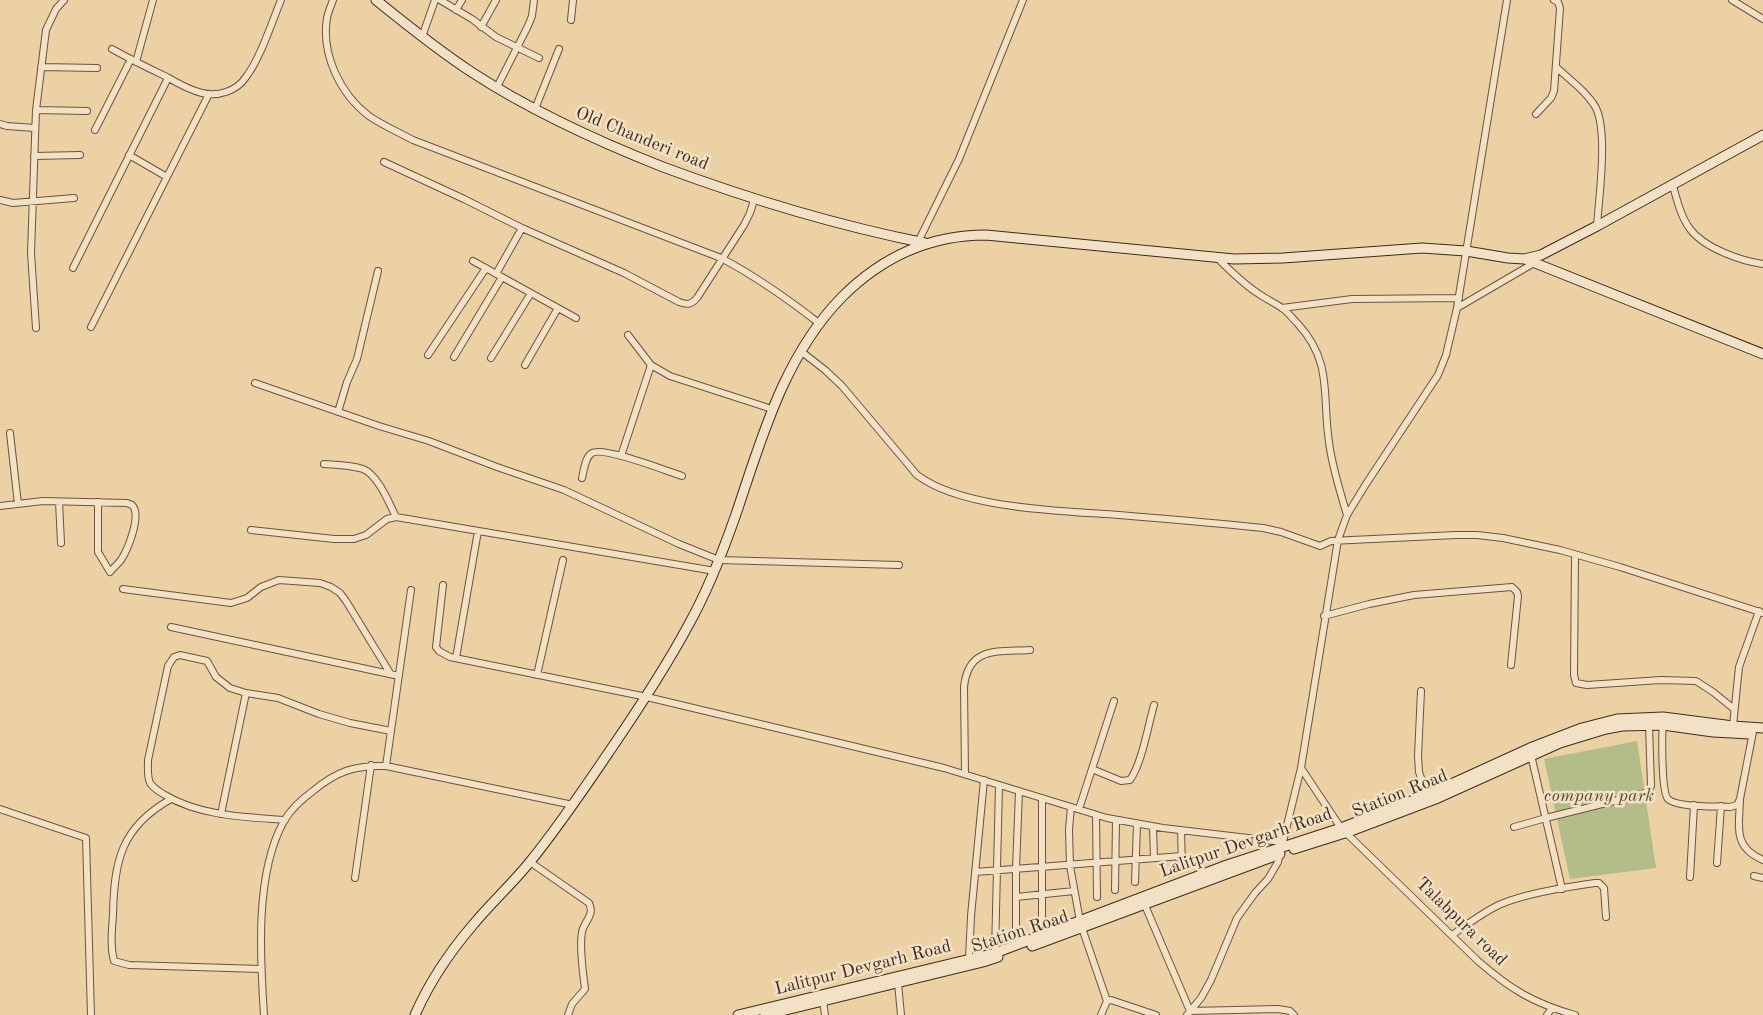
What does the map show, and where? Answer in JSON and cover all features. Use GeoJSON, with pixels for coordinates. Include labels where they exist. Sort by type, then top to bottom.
{"type":"FeatureCollection","features":[{"type":"Feature","properties":{"kind":"street"},"geometry":{"type":"LineString","coordinates":[[36,328],[32,280],[32,201],[36,110],[46,30],[56,9],[64,0]]}},
{"type":"Feature","properties":{"kind":"street"},"geometry":{"type":"LineString","coordinates":[[95,130],[133,60],[152,0]]}},
{"type":"Feature","properties":{"kind":"street"},"geometry":{"type":"LineString","coordinates":[[112,49],[203,94],[227,92],[237,87],[246,78],[281,0]]}},
{"type":"Feature","properties":{"kind":"street"},"geometry":{"type":"LineString","coordinates":[[333,0],[327,18],[327,49],[340,82],[355,104],[370,116],[412,140],[721,258],[753,275],[820,324]]}},
{"type":"Feature","properties":{"kind":"street","name":"Old Chanderi road"},"geometry":{"type":"LineString","coordinates":[[376,0],[459,64],[497,88],[602,142],[754,200],[835,223],[922,242]]}},
{"type":"Feature","properties":{"kind":"street"},"geometry":{"type":"LineString","coordinates":[[422,37],[435,0]]}},
{"type":"Feature","properties":{"kind":"street"},"geometry":{"type":"LineString","coordinates":[[440,0],[496,37],[539,58]]}},
{"type":"Feature","properties":{"kind":"street"},"geometry":{"type":"LineString","coordinates":[[456,10],[462,0]]}},
{"type":"Feature","properties":{"kind":"street"},"geometry":{"type":"LineString","coordinates":[[481,27],[496,0]]}},
{"type":"Feature","properties":{"kind":"street"},"geometry":{"type":"LineString","coordinates":[[497,88],[532,16],[534,0]]}},
{"type":"Feature","properties":{"kind":"street"},"geometry":{"type":"LineString","coordinates":[[570,20],[573,0]]}},
{"type":"Feature","properties":{"kind":"street"},"geometry":{"type":"LineString","coordinates":[[922,242],[959,159],[1023,0]]}},
{"type":"Feature","properties":{"kind":"street"},"geometry":{"type":"LineString","coordinates":[[1188,1013],[1211,980],[1237,918],[1245,905],[1274,870],[1301,768],[1324,616],[1338,540],[1347,516],[1438,375],[1446,355],[1459,298],[1507,0]]}},
{"type":"Feature","properties":{"kind":"street"},"geometry":{"type":"LineString","coordinates":[[1536,114],[1554,92],[1560,8],[1558,2],[1554,0]]}},
{"type":"Feature","properties":{"kind":"street"},"geometry":{"type":"LineString","coordinates":[[1732,0],[1763,19]]}},
{"type":"Feature","properties":{"kind":"street"},"geometry":{"type":"LineString","coordinates":[[535,109],[559,49]]}},
{"type":"Feature","properties":{"kind":"street"},"geometry":{"type":"LineString","coordinates":[[41,67],[97,68]]}},
{"type":"Feature","properties":{"kind":"street"},"geometry":{"type":"LineString","coordinates":[[1556,67],[1587,97],[1596,108],[1599,118],[1601,155],[1597,226]]}},
{"type":"Feature","properties":{"kind":"street"},"geometry":{"type":"LineString","coordinates":[[73,268],[168,78]]}},
{"type":"Feature","properties":{"kind":"street"},"geometry":{"type":"LineString","coordinates":[[91,327],[209,94]]}},
{"type":"Feature","properties":{"kind":"street"},"geometry":{"type":"LineString","coordinates":[[36,110],[86,111]]}},
{"type":"Feature","properties":{"kind":"street"},"geometry":{"type":"LineString","coordinates":[[0,124],[35,128]]}},
{"type":"Feature","properties":{"kind":"street"},"geometry":{"type":"LineString","coordinates":[[414,1015],[423,996],[471,927],[530,862],[573,805],[647,697],[690,624],[715,571],[772,409],[805,347],[820,324],[842,297],[871,273],[922,242],[964,235],[986,234],[1234,259],[1282,258],[1422,248],[1466,251],[1524,259],[1540,255],[1597,226],[1763,135]]}},
{"type":"Feature","properties":{"kind":"street"},"geometry":{"type":"LineString","coordinates":[[34,156],[80,155]]}},
{"type":"Feature","properties":{"kind":"street"},"geometry":{"type":"LineString","coordinates":[[129,155],[167,176]]}},
{"type":"Feature","properties":{"kind":"street"},"geometry":{"type":"LineString","coordinates":[[384,162],[522,228],[624,273],[684,304],[693,303],[744,225],[754,200]]}},
{"type":"Feature","properties":{"kind":"street"},"geometry":{"type":"LineString","coordinates":[[1672,186],[1679,208],[1689,228],[1696,236],[1732,256],[1763,264]]}},
{"type":"Feature","properties":{"kind":"street"},"geometry":{"type":"LineString","coordinates":[[0,200],[13,203],[74,198]]}},
{"type":"Feature","properties":{"kind":"street"},"geometry":{"type":"LineString","coordinates":[[454,357],[499,275],[522,228]]}},
{"type":"Feature","properties":{"kind":"street"},"geometry":{"type":"LineString","coordinates":[[1216,257],[1260,296],[1282,308],[1312,342],[1321,363],[1325,382],[1328,440],[1333,467],[1347,516]]}},
{"type":"Feature","properties":{"kind":"street"},"geometry":{"type":"LineString","coordinates":[[1524,259],[1763,354]]}},
{"type":"Feature","properties":{"kind":"street"},"geometry":{"type":"LineString","coordinates":[[473,261],[576,318]]}},
{"type":"Feature","properties":{"kind":"street"},"geometry":{"type":"LineString","coordinates":[[1457,308],[1534,263]]}},
{"type":"Feature","properties":{"kind":"street"},"geometry":{"type":"LineString","coordinates":[[428,355],[486,268]]}},
{"type":"Feature","properties":{"kind":"street"},"geometry":{"type":"LineString","coordinates":[[338,412],[347,382],[357,359],[378,271]]}},
{"type":"Feature","properties":{"kind":"street"},"geometry":{"type":"LineString","coordinates":[[491,358],[530,293]]}},
{"type":"Feature","properties":{"kind":"street"},"geometry":{"type":"LineString","coordinates":[[1282,308],[1352,299],[1459,298]]}},
{"type":"Feature","properties":{"kind":"street"},"geometry":{"type":"LineString","coordinates":[[525,365],[558,308]]}},
{"type":"Feature","properties":{"kind":"street"},"geometry":{"type":"LineString","coordinates":[[628,335],[651,365],[670,376],[772,409]]}},
{"type":"Feature","properties":{"kind":"street"},"geometry":{"type":"LineString","coordinates":[[805,347],[842,386],[917,475],[941,489],[992,502],[1263,528],[1281,532],[1320,546],[1327,542],[1338,540],[1477,535],[1503,538],[1620,567],[1761,612],[1739,667],[1733,726]]}},
{"type":"Feature","properties":{"kind":"street"},"geometry":{"type":"LineString","coordinates":[[620,456],[651,365]]}},
{"type":"Feature","properties":{"kind":"street"},"geometry":{"type":"LineString","coordinates":[[255,383],[338,412],[429,440],[496,468],[556,487],[679,544],[719,560],[899,565]]}},
{"type":"Feature","properties":{"kind":"street"},"geometry":{"type":"LineString","coordinates":[[10,433],[18,504]]}},
{"type":"Feature","properties":{"kind":"street"},"geometry":{"type":"LineString","coordinates":[[582,478],[586,461],[593,452],[606,452],[682,476]]}},
{"type":"Feature","properties":{"kind":"street"},"geometry":{"type":"LineString","coordinates":[[324,464],[351,466],[365,470],[373,477],[381,489],[396,517]]}},
{"type":"Feature","properties":{"kind":"street"},"geometry":{"type":"LineString","coordinates":[[0,506],[43,501],[98,502],[132,504],[136,512],[134,527],[120,560],[110,572],[98,552],[98,502]]}},
{"type":"Feature","properties":{"kind":"street"},"geometry":{"type":"LineString","coordinates":[[59,502],[61,543]]}},
{"type":"Feature","properties":{"kind":"street"},"geometry":{"type":"LineString","coordinates":[[251,530],[334,539],[354,539],[366,535],[387,519],[396,517],[715,571]]}},
{"type":"Feature","properties":{"kind":"street"},"geometry":{"type":"LineString","coordinates":[[456,658],[478,531]]}},
{"type":"Feature","properties":{"kind":"street"},"geometry":{"type":"LineString","coordinates":[[1575,555],[1574,675],[1576,683],[1587,685],[1661,680],[1696,681],[1734,709]]}},
{"type":"Feature","properties":{"kind":"street"},"geometry":{"type":"LineString","coordinates":[[537,675],[563,560]]}},
{"type":"Feature","properties":{"kind":"street"},"geometry":{"type":"LineString","coordinates":[[123,589],[231,603],[247,598],[261,587],[279,580],[326,584],[336,589],[346,601],[390,673]]}},
{"type":"Feature","properties":{"kind":"street"},"geometry":{"type":"LineString","coordinates":[[443,585],[436,647],[445,655],[647,697],[944,768],[1116,820],[1280,848]]}},
{"type":"Feature","properties":{"kind":"street"},"geometry":{"type":"LineString","coordinates":[[1324,616],[1414,594],[1512,587],[1518,596],[1511,665]]}},
{"type":"Feature","properties":{"kind":"street"},"geometry":{"type":"LineString","coordinates":[[386,766],[411,590]]}},
{"type":"Feature","properties":{"kind":"street"},"geometry":{"type":"LineString","coordinates":[[170,627],[399,676]]}},
{"type":"Feature","properties":{"kind":"street"},"geometry":{"type":"LineString","coordinates":[[965,774],[964,687],[965,675],[969,666],[978,657],[992,652],[1030,650]]}},
{"type":"Feature","properties":{"kind":"street"},"geometry":{"type":"LineString","coordinates":[[285,820],[221,814],[202,810],[172,799],[154,788],[150,783],[148,768],[170,660],[174,656],[180,655],[202,659],[210,664],[216,677],[222,683],[246,694],[278,698],[335,719],[391,731]]}},
{"type":"Feature","properties":{"kind":"street"},"geometry":{"type":"LineString","coordinates":[[1421,691],[1418,756],[1419,772],[1427,794]]}},
{"type":"Feature","properties":{"kind":"street"},"geometry":{"type":"LineString","coordinates":[[221,814],[246,694]]}},
{"type":"Feature","properties":{"kind":"street"},"geometry":{"type":"LineString","coordinates":[[1079,810],[1114,701]]}},
{"type":"Feature","properties":{"kind":"street"},"geometry":{"type":"LineString","coordinates":[[1092,769],[1121,782],[1130,780],[1154,705]]}},
{"type":"Feature","properties":{"kind":"street","name":"Lalitpur Devgarh Road"},"geometry":{"type":"LineString","coordinates":[[738,1015],[995,953],[1081,925],[1227,865],[1345,830],[1530,748],[1582,728],[1617,719],[1733,726],[1756,730]]}},
{"type":"Feature","properties":{"kind":"street"},"geometry":{"type":"LineString","coordinates":[[1663,721],[1663,781],[1665,794],[1668,799],[1678,804],[1721,806],[1737,805],[1740,799]]}},
{"type":"Feature","properties":{"kind":"street","name":"Station Road"},"geometry":{"type":"LineString","coordinates":[[1345,830],[1438,798],[1560,743],[1622,726],[1649,725],[1663,721],[1713,732],[1756,730],[1763,733]]}},
{"type":"Feature","properties":{"kind":"street"},"geometry":{"type":"LineString","coordinates":[[1514,827],[1648,792],[1651,786],[1649,725]]}},
{"type":"Feature","properties":{"kind":"street"},"geometry":{"type":"LineString","coordinates":[[1756,730],[1740,799],[1739,832],[1744,849],[1753,856],[1763,860]]}},
{"type":"Feature","properties":{"kind":"street"},"geometry":{"type":"LineString","coordinates":[[1531,755],[1562,889]]}},
{"type":"Feature","properties":{"kind":"street"},"geometry":{"type":"LineString","coordinates":[[355,878],[371,765]]}},
{"type":"Feature","properties":{"kind":"street"},"geometry":{"type":"LineString","coordinates":[[264,1015],[261,969],[265,875],[272,848],[285,820],[302,800],[326,780],[358,766],[386,766],[573,805]]}},
{"type":"Feature","properties":{"kind":"street","name":"Talabpura road"},"geometry":{"type":"LineString","coordinates":[[1301,768],[1345,830],[1501,981],[1524,996],[1574,1015]]}},
{"type":"Feature","properties":{"kind":"street"},"geometry":{"type":"LineString","coordinates":[[969,959],[984,780]]}},
{"type":"Feature","properties":{"kind":"street"},"geometry":{"type":"LineString","coordinates":[[995,953],[1000,785]]}},
{"type":"Feature","properties":{"kind":"street"},"geometry":{"type":"LineString","coordinates":[[1016,945],[1019,791]]}},
{"type":"Feature","properties":{"kind":"street"},"geometry":{"type":"LineString","coordinates":[[1042,798],[1042,918]]}},
{"type":"Feature","properties":{"kind":"street"},"geometry":{"type":"LineString","coordinates":[[172,799],[149,812],[128,838],[120,854],[114,883],[112,942],[114,960],[128,965],[261,969]]}},
{"type":"Feature","properties":{"kind":"street"},"geometry":{"type":"LineString","coordinates":[[1690,877],[1694,805]]}},
{"type":"Feature","properties":{"kind":"street"},"geometry":{"type":"LineString","coordinates":[[1717,863],[1721,806]]}},
{"type":"Feature","properties":{"kind":"street"},"geometry":{"type":"LineString","coordinates":[[1071,807],[1069,829],[1070,866],[1081,925],[1107,1001],[1101,1015]]}},
{"type":"Feature","properties":{"kind":"street"},"geometry":{"type":"LineString","coordinates":[[0,809],[86,838],[91,1015]]}},
{"type":"Feature","properties":{"kind":"street"},"geometry":{"type":"LineString","coordinates":[[1096,815],[1096,897]]}},
{"type":"Feature","properties":{"kind":"street"},"geometry":{"type":"LineString","coordinates":[[1115,890],[1116,820]]}},
{"type":"Feature","properties":{"kind":"street"},"geometry":{"type":"LineString","coordinates":[[1135,882],[1137,824]]}},
{"type":"Feature","properties":{"kind":"street"},"geometry":{"type":"LineString","coordinates":[[1153,826],[1154,858]]}},
{"type":"Feature","properties":{"kind":"street"},"geometry":{"type":"LineString","coordinates":[[1181,830],[1182,865]]}},
{"type":"Feature","properties":{"kind":"street","name":"Station Road"},"geometry":{"type":"LineString","coordinates":[[765,1015],[984,962],[1144,903],[1280,848]]}},
{"type":"Feature","properties":{"kind":"street"},"geometry":{"type":"LineString","coordinates":[[975,872],[1182,856]]}},
{"type":"Feature","properties":{"kind":"street"},"geometry":{"type":"LineString","coordinates":[[530,862],[589,903],[592,909],[582,931],[585,989],[572,1004],[568,1015]]}},
{"type":"Feature","properties":{"kind":"street"},"geometry":{"type":"LineString","coordinates":[[1754,876],[1763,878]]}},
{"type":"Feature","properties":{"kind":"street"},"geometry":{"type":"LineString","coordinates":[[1452,935],[1485,912],[1502,904],[1595,883],[1602,885],[1605,893],[1606,917]]}},
{"type":"Feature","properties":{"kind":"street"},"geometry":{"type":"LineString","coordinates":[[1016,896],[1074,890]]}},
{"type":"Feature","properties":{"kind":"street"},"geometry":{"type":"LineString","coordinates":[[1144,903],[1188,1013]]}},
{"type":"Feature","properties":{"kind":"street"},"geometry":{"type":"LineString","coordinates":[[898,983],[901,1015]]}},
{"type":"Feature","properties":{"kind":"street"},"geometry":{"type":"LineString","coordinates":[[823,1001],[825,1015]]}},
{"type":"Feature","properties":{"kind":"street"},"geometry":{"type":"LineString","coordinates":[[1107,1001],[1116,1001],[1156,1015]]}},
{"type":"Feature","properties":{"kind":"street"},"geometry":{"type":"LineString","coordinates":[[1547,1015],[1552,1008]]}},
{"type":"Feature","properties":{"kind":"street"},"geometry":{"type":"LineString","coordinates":[[1188,1013],[1278,1009],[1290,1011],[1294,1015]]}},
{"type":"Feature","properties":{"kind":"green space","name":"company park"},"geometry":{"type":"Polygon","coordinates":[[[1637,741],[1656,868],[1570,879],[1544,759],[1637,741]]]}}]}
